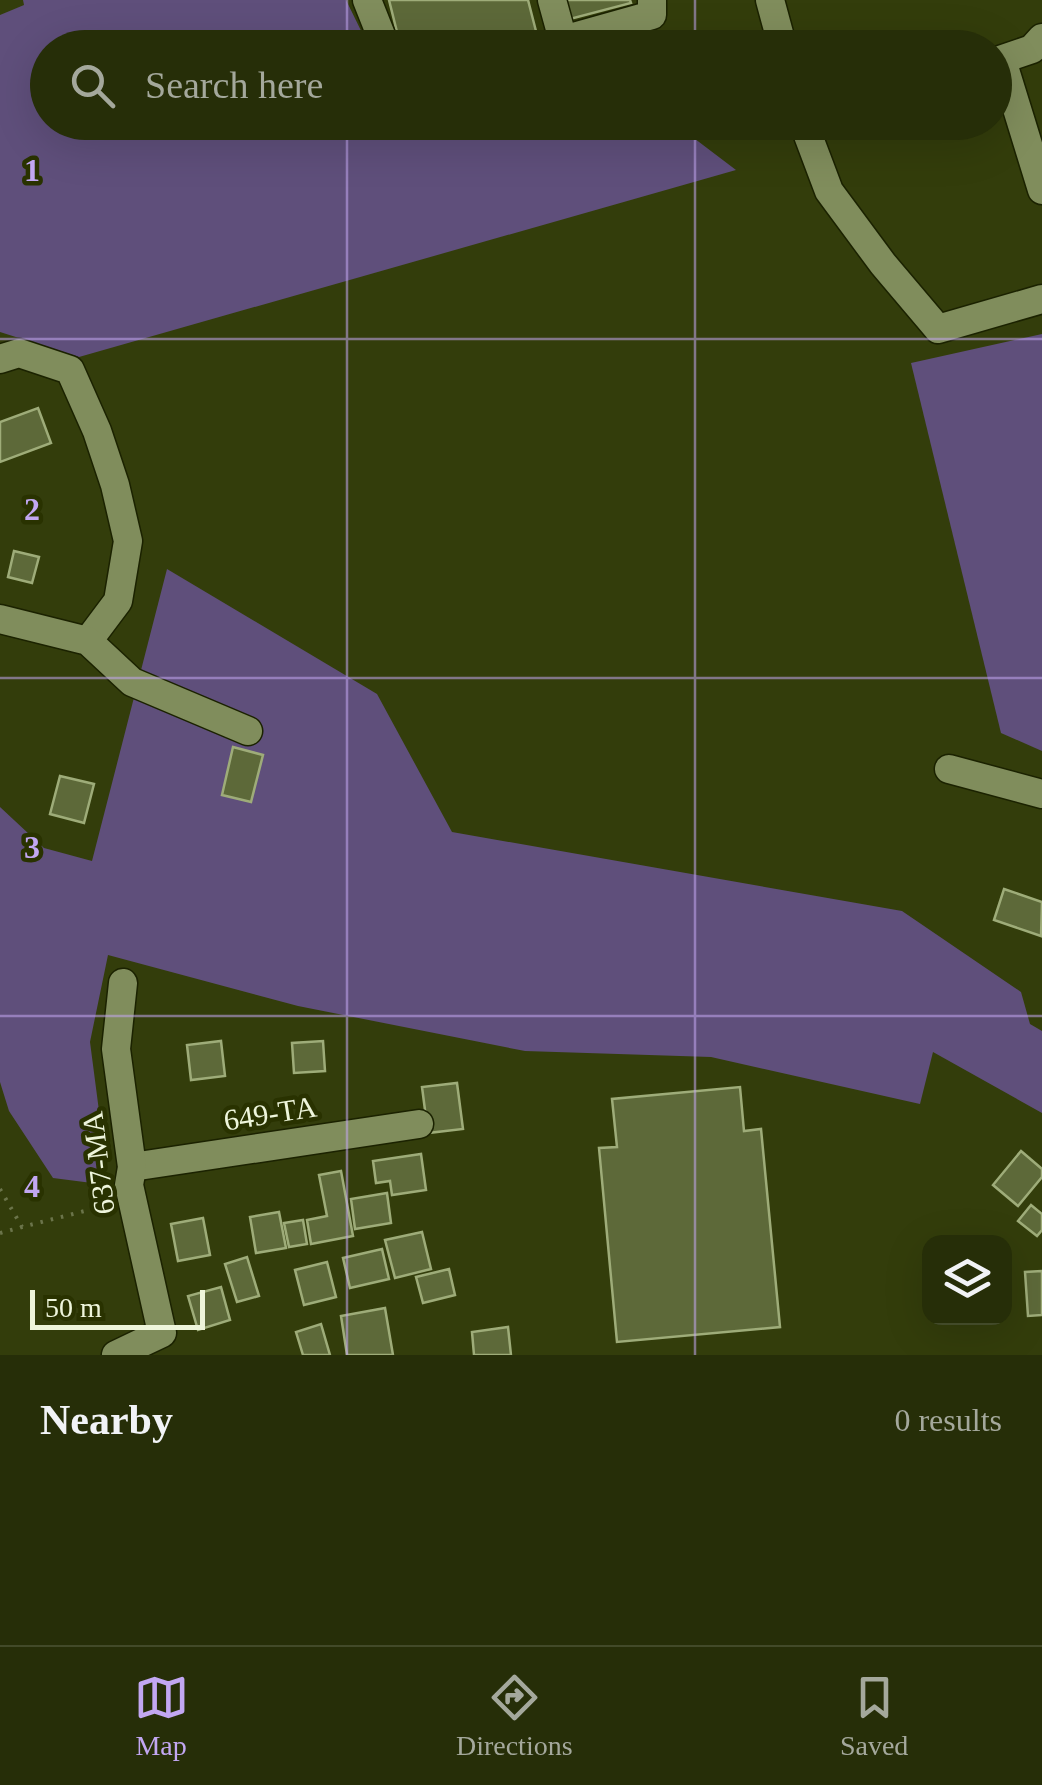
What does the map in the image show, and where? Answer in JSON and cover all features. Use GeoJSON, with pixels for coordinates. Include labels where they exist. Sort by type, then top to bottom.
{"type":"FeatureCollection","features":[{"type":"Feature","properties":{"kind":"street"},"geometry":{"type":"LineString","coordinates":[[367,0],[379,30]]}},
{"type":"Feature","properties":{"kind":"street"},"geometry":{"type":"LineString","coordinates":[[551,30],[552,0]]}},
{"type":"Feature","properties":{"kind":"street"},"geometry":{"type":"LineString","coordinates":[[599,30],[652,15],[652,0]]}},
{"type":"Feature","properties":{"kind":"street"},"geometry":{"type":"LineString","coordinates":[[770,0],[778,30]]}},
{"type":"Feature","properties":{"kind":"street"},"geometry":{"type":"LineString","coordinates":[[1012,56],[1032,48],[1042,38]]}},
{"type":"Feature","properties":{"kind":"street"},"geometry":{"type":"LineString","coordinates":[[1012,102],[1042,190]]}},
{"type":"Feature","properties":{"kind":"street"},"geometry":{"type":"LineString","coordinates":[[810,140],[829,190],[883,264],[938,329],[1042,299]]}},
{"type":"Feature","properties":{"kind":"street"},"geometry":{"type":"LineString","coordinates":[[0,359],[19,353],[70,370],[115,485],[128,542],[126,556],[118,602],[88,641]]}},
{"type":"Feature","properties":{"kind":"street"},"geometry":{"type":"LineString","coordinates":[[0,619],[88,641],[132,682],[248,731]]}},
{"type":"Feature","properties":{"kind":"street"},"geometry":{"type":"LineString","coordinates":[[949,770],[1042,794]]}},
{"type":"Feature","properties":{"kind":"street","name":"637-МА"},"geometry":{"type":"LineString","coordinates":[[116,1355],[162,1333],[129,1185],[132,1167],[116,1050],[123,983]]}},
{"type":"Feature","properties":{"kind":"street","name":"649-ТА"},"geometry":{"type":"LineString","coordinates":[[132,1167],[419,1124]]}},
{"type":"Feature","properties":{"kind":"path"},"geometry":{"type":"LineString","coordinates":[[0,1189],[22,1227]]}},
{"type":"Feature","properties":{"kind":"path"},"geometry":{"type":"LineString","coordinates":[[0,1233],[132,1199]]}},
{"type":"Feature","properties":{"kind":"shaded area"},"geometry":{"type":"Polygon","coordinates":[[[23,0],[346,0],[361,30],[30,30],[30,140],[696,140],[736,170],[79,357],[0,332],[0,15],[24,5],[23,0]]]}},
{"type":"Feature","properties":{"kind":"shaded area"},"geometry":{"type":"Polygon","coordinates":[[[1042,334],[1042,751],[1001,733],[911,363],[1042,334]]]}},
{"type":"Feature","properties":{"kind":"shaded area"},"geometry":{"type":"Polygon","coordinates":[[[167,569],[377,694],[452,832],[902,911],[1021,992],[1030,1024],[1042,1031],[1042,1113],[933,1052],[920,1104],[711,1057],[525,1051],[298,1006],[108,955],[90,1042],[105,1157],[92,1183],[53,1178],[9,1111],[0,1082],[0,807],[44,848],[92,861],[167,569]]]}},
{"type":"Feature","properties":{"kind":"building"},"geometry":{"type":"Polygon","coordinates":[[[389,0],[528,0],[536,30],[396,30],[389,0]]]}},
{"type":"Feature","properties":{"kind":"building"},"geometry":{"type":"Polygon","coordinates":[[[565,0],[630,0],[631,3],[570,19],[565,0]]]}},
{"type":"Feature","properties":{"kind":"building"},"geometry":{"type":"Polygon","coordinates":[[[38,408],[51,443],[0,462],[0,422],[38,408]]]}},
{"type":"Feature","properties":{"kind":"building"},"geometry":{"type":"Polygon","coordinates":[[[14,551],[39,557],[32,583],[8,577],[14,551]]]}},
{"type":"Feature","properties":{"kind":"building"},"geometry":{"type":"Polygon","coordinates":[[[233,747],[263,755],[251,802],[222,795],[233,747]]]}},
{"type":"Feature","properties":{"kind":"building"},"geometry":{"type":"Polygon","coordinates":[[[60,776],[94,784],[84,823],[50,814],[60,776]]]}},
{"type":"Feature","properties":{"kind":"building"},"geometry":{"type":"Polygon","coordinates":[[[1004,889],[1042,902],[1041,936],[994,920],[1004,889]]]}},
{"type":"Feature","properties":{"kind":"building"},"geometry":{"type":"Polygon","coordinates":[[[221,1041],[225,1076],[191,1080],[187,1045],[221,1041]]]}},
{"type":"Feature","properties":{"kind":"building"},"geometry":{"type":"Polygon","coordinates":[[[323,1041],[325,1071],[294,1073],[292,1043],[323,1041]]]}},
{"type":"Feature","properties":{"kind":"building"},"geometry":{"type":"Polygon","coordinates":[[[457,1083],[463,1129],[428,1133],[422,1087],[457,1083]]]}},
{"type":"Feature","properties":{"kind":"building"},"geometry":{"type":"Polygon","coordinates":[[[740,1087],[744,1131],[761,1129],[780,1327],[617,1342],[599,1148],[617,1147],[612,1099],[740,1087]]]}},
{"type":"Feature","properties":{"kind":"building"},"geometry":{"type":"Polygon","coordinates":[[[1021,1151],[1042,1169],[1042,1177],[1018,1206],[993,1185],[1021,1151]]]}},
{"type":"Feature","properties":{"kind":"building"},"geometry":{"type":"Polygon","coordinates":[[[421,1154],[426,1190],[392,1195],[390,1181],[376,1183],[373,1161],[421,1154]]]}},
{"type":"Feature","properties":{"kind":"building"},"geometry":{"type":"Polygon","coordinates":[[[341,1171],[353,1236],[311,1244],[307,1220],[327,1216],[319,1175],[341,1171]]]}},
{"type":"Feature","properties":{"kind":"building"},"geometry":{"type":"Polygon","coordinates":[[[387,1193],[391,1223],[355,1229],[351,1199],[387,1193]]]}},
{"type":"Feature","properties":{"kind":"building"},"geometry":{"type":"Polygon","coordinates":[[[1031,1205],[1042,1214],[1042,1230],[1037,1236],[1018,1221],[1031,1205]]]}},
{"type":"Feature","properties":{"kind":"building"},"geometry":{"type":"Polygon","coordinates":[[[279,1212],[286,1248],[256,1253],[250,1217],[279,1212]]]}},
{"type":"Feature","properties":{"kind":"building"},"geometry":{"type":"Polygon","coordinates":[[[203,1218],[210,1255],[178,1261],[171,1224],[203,1218]]]}},
{"type":"Feature","properties":{"kind":"building"},"geometry":{"type":"Polygon","coordinates":[[[303,1220],[307,1244],[289,1247],[284,1223],[303,1220]]]}},
{"type":"Feature","properties":{"kind":"building"},"geometry":{"type":"Polygon","coordinates":[[[422,1232],[431,1269],[395,1278],[385,1240],[422,1232]]]}},
{"type":"Feature","properties":{"kind":"building"},"geometry":{"type":"Polygon","coordinates":[[[382,1249],[389,1279],[350,1288],[343,1258],[382,1249]]]}},
{"type":"Feature","properties":{"kind":"building"},"geometry":{"type":"Polygon","coordinates":[[[247,1257],[259,1296],[237,1302],[225,1264],[247,1257]]]}},
{"type":"Feature","properties":{"kind":"building"},"geometry":{"type":"Polygon","coordinates":[[[327,1262],[336,1297],[304,1305],[295,1270],[327,1262]]]}},
{"type":"Feature","properties":{"kind":"building"},"geometry":{"type":"Polygon","coordinates":[[[449,1269],[455,1295],[423,1303],[416,1277],[449,1269]]]}},
{"type":"Feature","properties":{"kind":"building"},"geometry":{"type":"Polygon","coordinates":[[[1042,1271],[1042,1315],[1028,1316],[1025,1272],[1042,1271]]]}},
{"type":"Feature","properties":{"kind":"building"},"geometry":{"type":"Polygon","coordinates":[[[221,1287],[230,1320],[198,1330],[188,1296],[221,1287]]]}},
{"type":"Feature","properties":{"kind":"building"},"geometry":{"type":"Polygon","coordinates":[[[385,1308],[393,1355],[347,1355],[341,1316],[385,1308]]]}},
{"type":"Feature","properties":{"kind":"building"},"geometry":{"type":"Polygon","coordinates":[[[321,1324],[330,1355],[303,1355],[296,1332],[321,1324]]]}},
{"type":"Feature","properties":{"kind":"building"},"geometry":{"type":"Polygon","coordinates":[[[508,1327],[511,1355],[474,1355],[472,1332],[508,1327]]]}}]}
